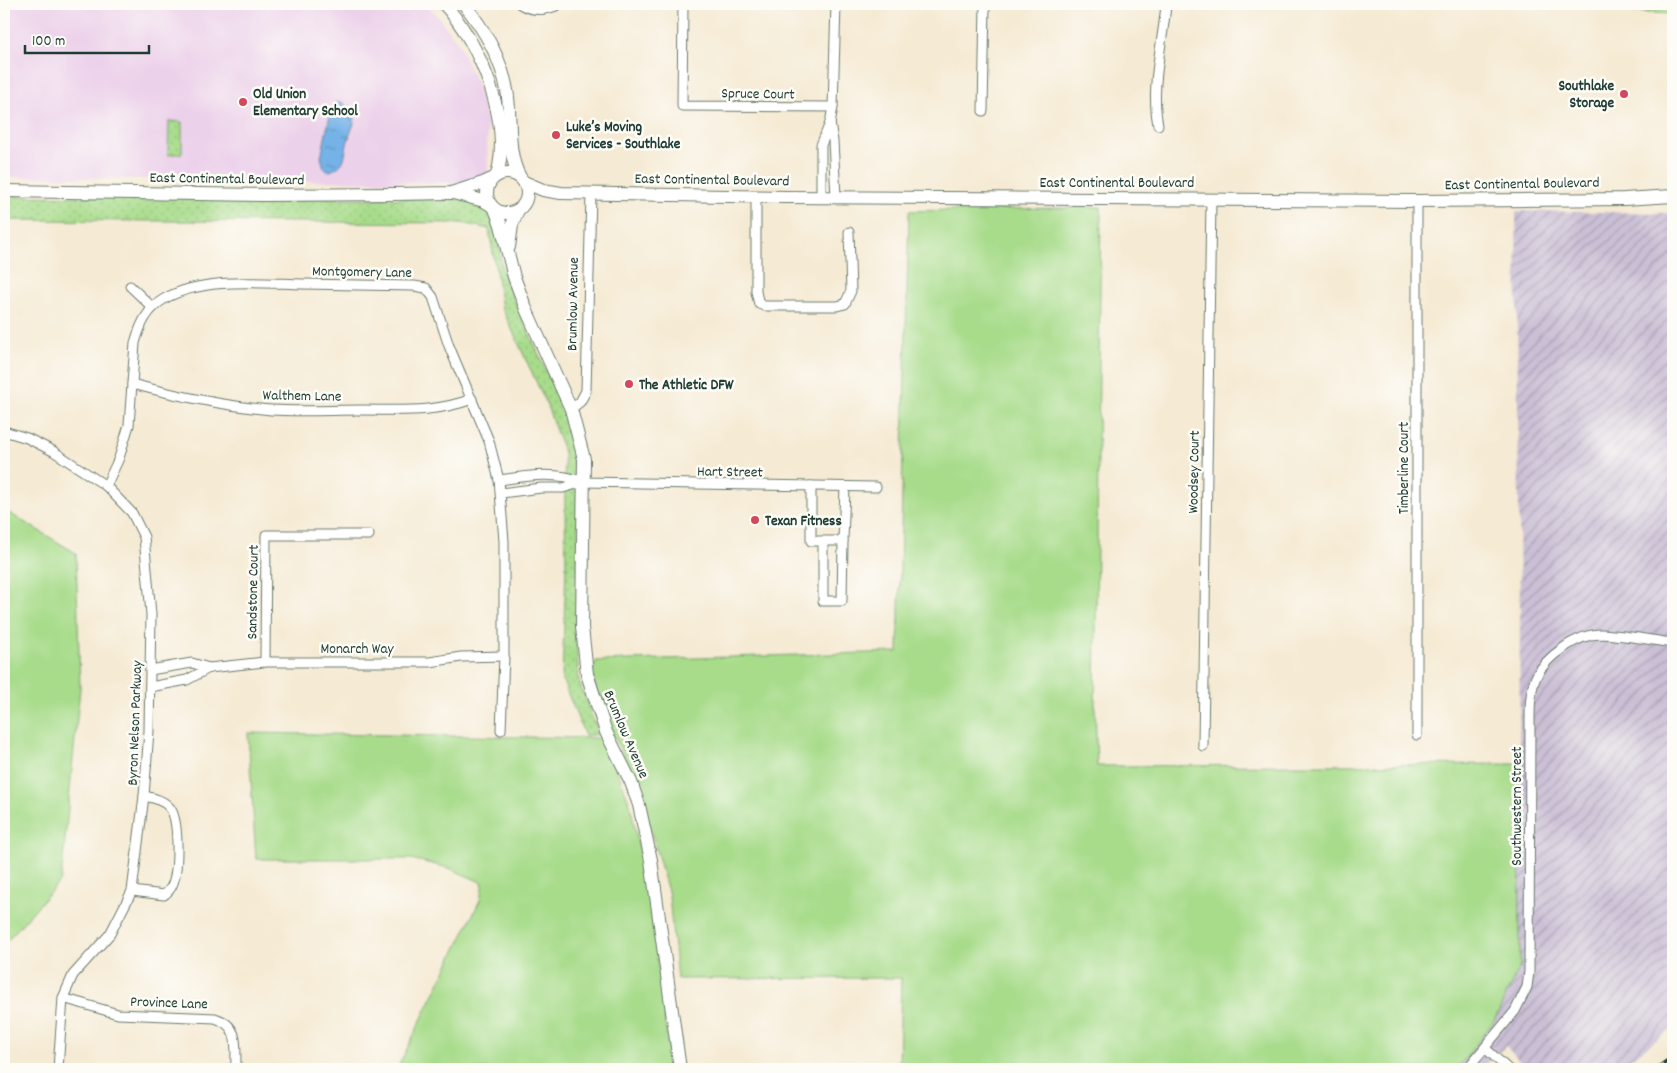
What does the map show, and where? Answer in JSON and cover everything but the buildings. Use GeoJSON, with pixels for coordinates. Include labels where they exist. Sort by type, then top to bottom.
{"type":"FeatureCollection","features":[{"type":"Feature","properties":{"kind":"main road"},"geometry":{"type":"LineString","coordinates":[[449,5],[471,42],[492,93],[498,113],[501,158],[495,177],[488,185],[487,192],[493,207],[506,213],[521,207],[527,194],[522,179],[512,161],[507,90],[502,70],[486,36],[464,4]]}},
{"type":"Feature","properties":{"kind":"main road"},"geometry":{"type":"LineString","coordinates":[[495,177],[508,173],[522,179]]}},
{"type":"Feature","properties":{"kind":"main road","name":"East Continental Boulevard"},"geometry":{"type":"LineString","coordinates":[[451,193],[483,184],[495,177]]}},
{"type":"Feature","properties":{"kind":"main road","name":"East Continental Boulevard"},"geometry":{"type":"LineString","coordinates":[[522,179],[543,190],[591,194],[1417,201],[1624,199],[1673,196]]}},
{"type":"Feature","properties":{"kind":"main road","name":"East Continental Boulevard"},"geometry":{"type":"LineString","coordinates":[[4,191],[262,195],[451,193],[484,201],[493,207]]}},
{"type":"Feature","properties":{"kind":"main road","name":"East Continental Boulevard"},"geometry":{"type":"LineString","coordinates":[[521,207],[534,200],[561,193]]}},
{"type":"Feature","properties":{"kind":"main road","name":"Brumlow Avenue"},"geometry":{"type":"LineString","coordinates":[[493,207],[499,218],[514,277],[526,309],[571,409],[584,459],[582,627],[587,674],[606,732],[631,782],[646,830],[680,1069]]}},
{"type":"Feature","properties":{"kind":"main road","name":"Brumlow Avenue"},"geometry":{"type":"LineString","coordinates":[[509,254],[512,224],[521,207]]}},
{"type":"Feature","properties":{"kind":"street"},"geometry":{"type":"LineString","coordinates":[[520,4],[528,9],[542,10],[560,4]]}},
{"type":"Feature","properties":{"kind":"street","name":"Spruce Court"},"geometry":{"type":"LineString","coordinates":[[682,4],[682,106],[833,108]]}},
{"type":"Feature","properties":{"kind":"street"},"geometry":{"type":"LineString","coordinates":[[821,197],[821,146],[830,123],[833,108],[836,4]]}},
{"type":"Feature","properties":{"kind":"street"},"geometry":{"type":"LineString","coordinates":[[983,111],[984,4]]}},
{"type":"Feature","properties":{"kind":"street"},"geometry":{"type":"LineString","coordinates":[[1158,125],[1155,109],[1155,92],[1166,4]]}},
{"type":"Feature","properties":{"kind":"street"},"geometry":{"type":"LineString","coordinates":[[830,123],[833,141],[836,197]]}},
{"type":"Feature","properties":{"kind":"street","name":"Brumlow Avenue"},"geometry":{"type":"LineString","coordinates":[[571,409],[580,402],[586,392],[591,194]]}},
{"type":"Feature","properties":{"kind":"street"},"geometry":{"type":"LineString","coordinates":[[756,196],[756,292],[759,304],[764,306],[837,306],[845,304],[851,291],[849,232]]}},
{"type":"Feature","properties":{"kind":"street","name":"Woodsey Court"},"geometry":{"type":"LineString","coordinates":[[1203,746],[1211,199]]}},
{"type":"Feature","properties":{"kind":"street","name":"Timberline Court"},"geometry":{"type":"LineString","coordinates":[[1417,201],[1417,735]]}},
{"type":"Feature","properties":{"kind":"street","name":"Montgomery Lane"},"geometry":{"type":"LineString","coordinates":[[106,486],[119,458],[130,424],[135,343],[138,332],[141,323],[162,300],[192,288],[209,285],[420,286],[426,288],[433,297],[448,346],[489,441],[499,480],[504,540],[504,656],[501,730]]}},
{"type":"Feature","properties":{"kind":"street"},"geometry":{"type":"LineString","coordinates":[[130,286],[153,308]]}},
{"type":"Feature","properties":{"kind":"street","name":"Walthem Lane"},"geometry":{"type":"LineString","coordinates":[[132,384],[177,396],[272,410],[429,410],[455,405],[472,398]]}},
{"type":"Feature","properties":{"kind":"street","name":"Byron Nelson Parkway"},"geometry":{"type":"LineString","coordinates":[[4,431],[28,438],[53,451],[106,486],[132,513],[144,537],[151,614],[149,730],[144,796],[132,891],[110,934],[73,975],[63,998],[58,1069]]}},
{"type":"Feature","properties":{"kind":"street"},"geometry":{"type":"LineString","coordinates":[[499,480],[557,475],[583,482]]}},
{"type":"Feature","properties":{"kind":"street"},"geometry":{"type":"LineString","coordinates":[[501,493],[541,488],[563,488],[583,482]]}},
{"type":"Feature","properties":{"kind":"street","name":"Hart Street"},"geometry":{"type":"LineString","coordinates":[[583,482],[876,487]]}},
{"type":"Feature","properties":{"kind":"street"},"geometry":{"type":"LineString","coordinates":[[811,486],[810,541],[843,541]]}},
{"type":"Feature","properties":{"kind":"street"},"geometry":{"type":"LineString","coordinates":[[823,541],[823,601],[842,601],[845,486]]}},
{"type":"Feature","properties":{"kind":"street","name":"Sandstone Court"},"geometry":{"type":"LineString","coordinates":[[265,662],[266,535],[369,535]]}},
{"type":"Feature","properties":{"kind":"street","name":"Southwestern Street"},"geometry":{"type":"LineString","coordinates":[[1467,1069],[1486,1049],[1515,1011],[1527,987],[1529,972],[1530,699],[1536,677],[1549,659],[1571,642],[1599,634],[1673,643]]}},
{"type":"Feature","properties":{"kind":"street","name":"Monarch Way"},"geometry":{"type":"LineString","coordinates":[[150,670],[192,663],[209,668],[265,662],[430,662],[461,657],[504,656]]}},
{"type":"Feature","properties":{"kind":"street","name":"Monarch Way"},"geometry":{"type":"LineString","coordinates":[[150,686],[188,680],[209,668]]}},
{"type":"Feature","properties":{"kind":"street"},"geometry":{"type":"LineString","coordinates":[[132,891],[164,895],[170,890],[174,882],[177,857],[174,815],[169,807],[158,800],[144,796]]}},
{"type":"Feature","properties":{"kind":"street","name":"Province Lane"},"geometry":{"type":"LineString","coordinates":[[63,998],[118,1014],[215,1018],[222,1020],[228,1023],[234,1031],[236,1069]]}},
{"type":"Feature","properties":{"kind":"street"},"geometry":{"type":"LineString","coordinates":[[1486,1049],[1508,1069]]}},
{"type":"Feature","properties":{"kind":"shaded area","name":"Old Union Elementary School"},"geometry":{"type":"Polygon","coordinates":[[[4,4],[425,4],[436,14],[459,44],[476,82],[487,122],[488,174],[463,183],[4,177],[4,4]]]}},
{"type":"Feature","properties":{"kind":"shaded area"},"geometry":{"type":"Polygon","coordinates":[[[1516,211],[1673,213],[1673,1028],[1616,1069],[1526,1069],[1506,1046],[1479,1069],[1454,1069],[1462,1063],[1494,1021],[1520,965],[1520,611],[1516,211]]]}},
{"type":"Feature","properties":{"kind":"green space"},"geometry":{"type":"Polygon","coordinates":[[[1632,4],[1673,4],[1673,14],[1632,12],[1632,4]]]}},
{"type":"Feature","properties":{"kind":"green space"},"geometry":{"type":"Polygon","coordinates":[[[169,121],[182,122],[182,153],[168,155],[169,121]]]}},
{"type":"Feature","properties":{"kind":"green space"},"geometry":{"type":"Polygon","coordinates":[[[4,196],[464,199],[492,211],[499,227],[501,263],[507,284],[572,428],[579,457],[576,637],[579,682],[599,734],[585,736],[562,679],[566,567],[564,453],[546,403],[502,308],[489,229],[462,223],[4,220],[4,196]]]}},
{"type":"Feature","properties":{"kind":"green space"},"geometry":{"type":"Polygon","coordinates":[[[1101,207],[1095,707],[1097,766],[1519,764],[1520,966],[1494,1021],[1462,1063],[1454,1069],[899,1069],[901,978],[677,979],[669,895],[638,785],[602,712],[592,673],[596,661],[898,652],[909,211],[1101,207]]]}},
{"type":"Feature","properties":{"kind":"green space"},"geometry":{"type":"Polygon","coordinates":[[[4,510],[76,553],[80,688],[61,880],[4,944],[4,510]]]}},
{"type":"Feature","properties":{"kind":"green space"},"geometry":{"type":"Polygon","coordinates":[[[248,733],[599,738],[618,773],[630,804],[650,903],[671,1069],[397,1069],[480,900],[483,883],[449,868],[411,859],[256,859],[248,733]]]}},
{"type":"Feature","properties":{"kind":"water"},"geometry":{"type":"Polygon","coordinates":[[[337,102],[342,102],[355,115],[355,118],[343,161],[330,171],[324,168],[321,157],[331,110],[337,102]]]}},
{"type":"Feature","properties":{"kind":"railway"},"geometry":{"type":"LineString","coordinates":[[1656,1069],[1673,1057]]}},
{"type":"Feature","properties":{"kind":"place","name":"Southlake Storage"},"geometry":{"type":"Point","coordinates":[1624,94]}},
{"type":"Feature","properties":{"kind":"place","name":"Old Union Elementary School"},"geometry":{"type":"Point","coordinates":[243,102]}},
{"type":"Feature","properties":{"kind":"place","name":"Luke’s Moving Services - Southlake"},"geometry":{"type":"Point","coordinates":[556,135]}},
{"type":"Feature","properties":{"kind":"place","name":"The Athletic DFW"},"geometry":{"type":"Point","coordinates":[629,384]}},
{"type":"Feature","properties":{"kind":"place","name":"Texan Fitness"},"geometry":{"type":"Point","coordinates":[755,520]}}]}
